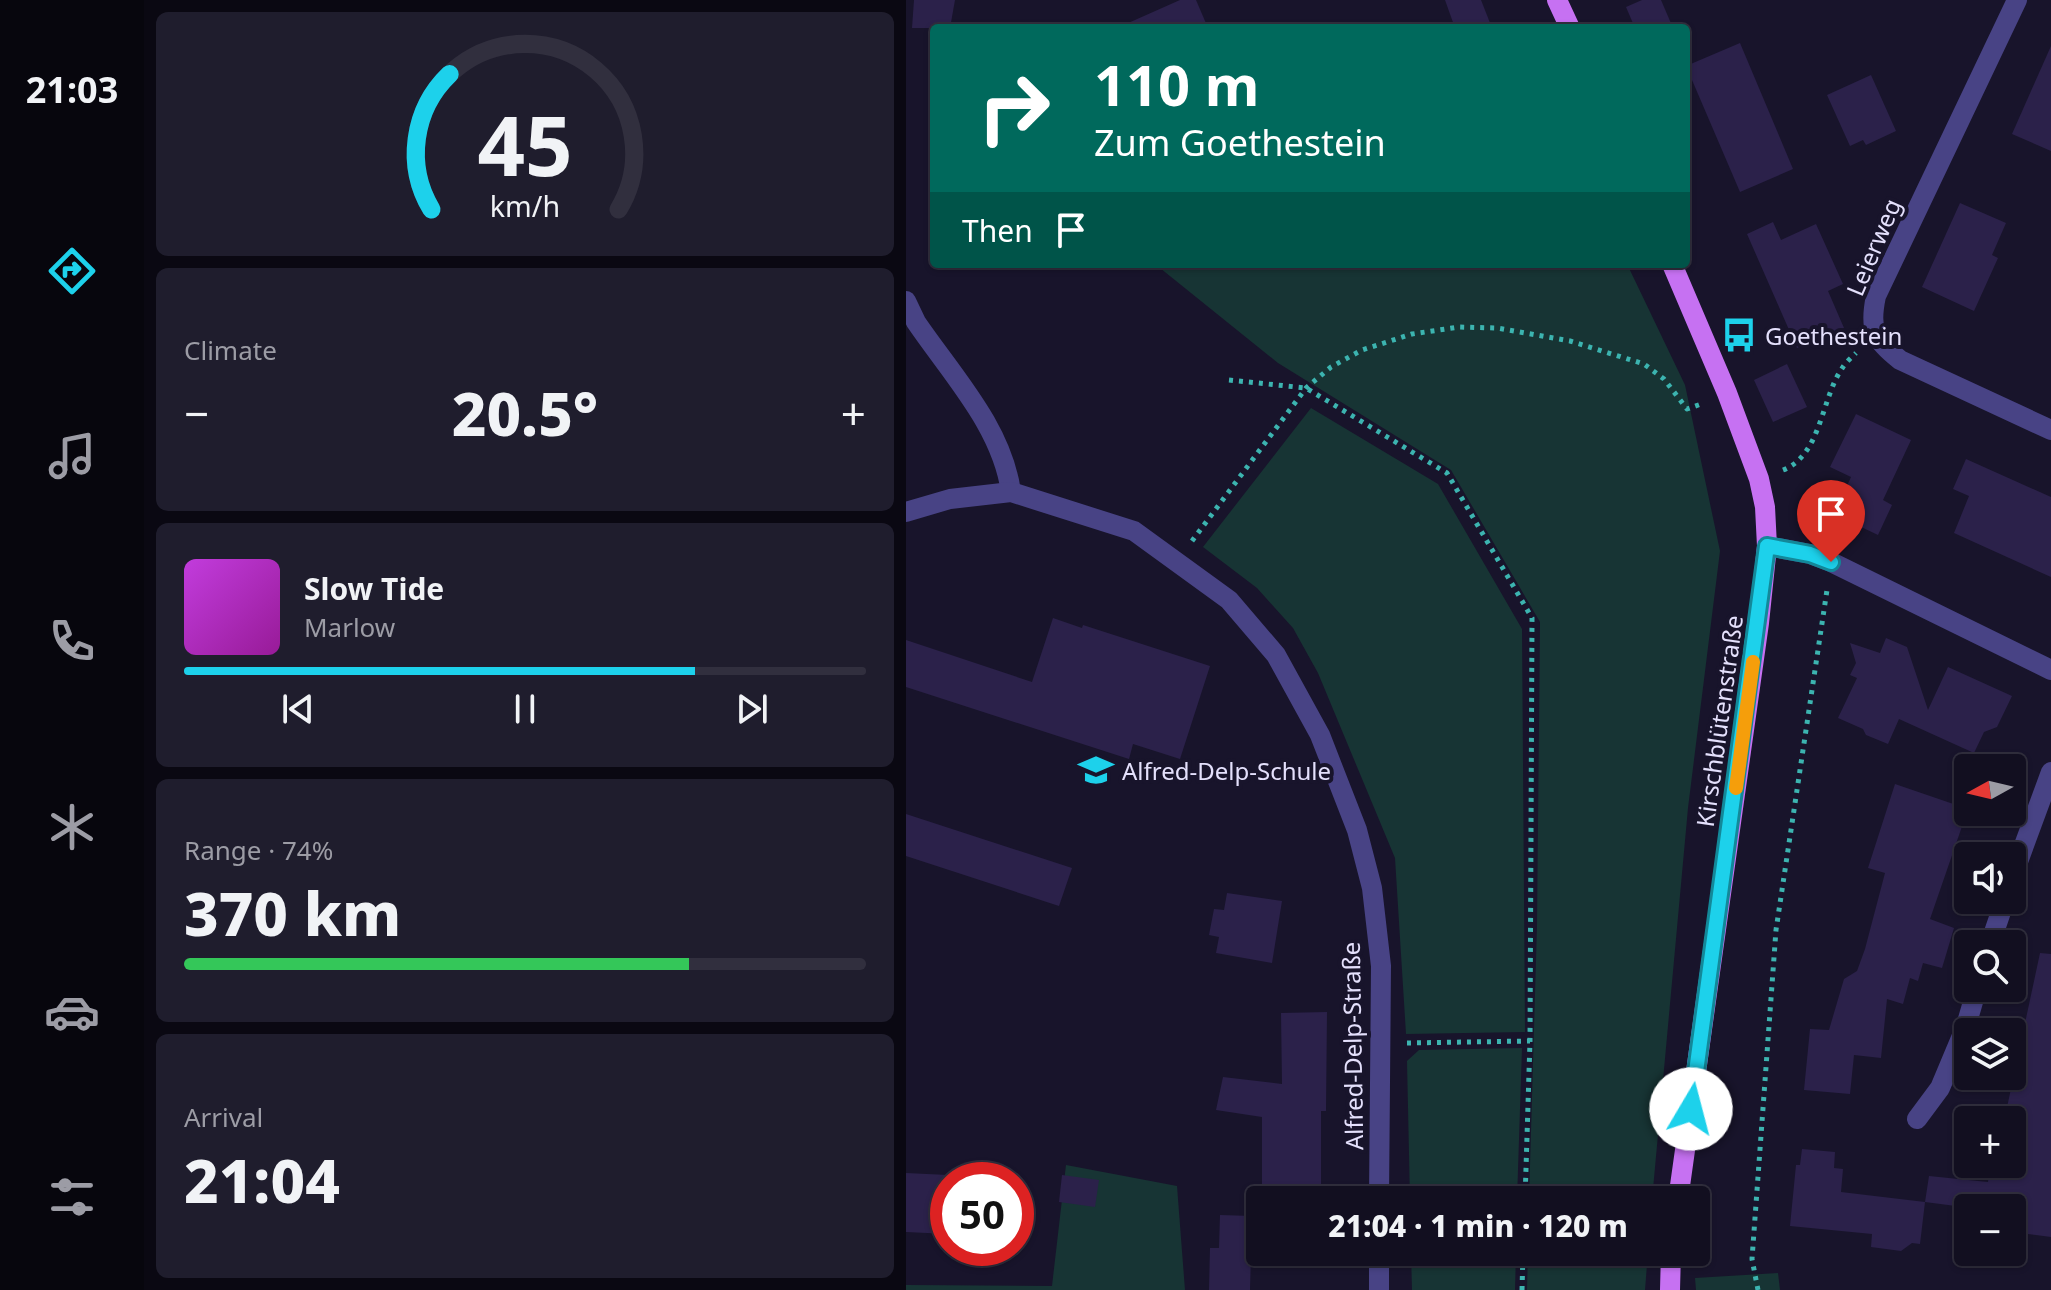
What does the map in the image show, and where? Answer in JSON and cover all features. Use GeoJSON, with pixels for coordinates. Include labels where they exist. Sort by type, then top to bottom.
{"type":"FeatureCollection","features":[{"type":"Feature","properties":{"kind":"main road"},"geometry":{"type":"LineString","coordinates":[[1557,0],[1567,24]]}},
{"type":"Feature","properties":{"kind":"main road","name":"Kirschblütenstraße"},"geometry":{"type":"LineString","coordinates":[[1674,268],[1727,393],[1759,479],[1765,507],[1767,546],[1680,1186]]}},
{"type":"Feature","properties":{"kind":"main road"},"geometry":{"type":"LineString","coordinates":[[1670,1290],[1671,1266]]}},
{"type":"Feature","properties":{"kind":"street","name":"Leierweg"},"geometry":{"type":"LineString","coordinates":[[2017,0],[1876,296],[1872,316],[1874,333],[1885,348],[1900,360],[2051,430]]}},
{"type":"Feature","properties":{"kind":"street"},"geometry":{"type":"LineString","coordinates":[[906,301],[916,322],[999,444],[1008,470],[1011,492]]}},
{"type":"Feature","properties":{"kind":"street","name":"Alfred-Delp-Straße"},"geometry":{"type":"LineString","coordinates":[[906,512],[950,499],[1011,492],[1134,531],[1229,600],[1276,655],[1320,735],[1357,830],[1372,888],[1381,966],[1379,1186]]}},
{"type":"Feature","properties":{"kind":"street"},"geometry":{"type":"LineString","coordinates":[[1767,546],[1810,554],[1831,562],[2051,670]]}},
{"type":"Feature","properties":{"kind":"street"},"geometry":{"type":"LineString","coordinates":[[2025,842],[2051,772]]}},
{"type":"Feature","properties":{"kind":"street"},"geometry":{"type":"LineString","coordinates":[[1917,1119],[1940,1088],[1973,1002]]}},
{"type":"Feature","properties":{"kind":"street"},"geometry":{"type":"LineString","coordinates":[[1379,1266],[1379,1290]]}},
{"type":"Feature","properties":{"kind":"path"},"geometry":{"type":"LineString","coordinates":[[1178,561],[1306,388],[1331,367],[1362,350],[1412,334],[1459,327],[1497,328],[1570,341],[1644,364],[1664,379],[1687,409],[1727,393]]}},
{"type":"Feature","properties":{"kind":"path"},"geometry":{"type":"LineString","coordinates":[[1759,479],[1794,466],[1811,443],[1841,369],[1874,333]]}},
{"type":"Feature","properties":{"kind":"path"},"geometry":{"type":"LineString","coordinates":[[1229,380],[1306,388],[1447,473],[1532,618],[1530,1041],[1525,1186]]}},
{"type":"Feature","properties":{"kind":"path"},"geometry":{"type":"LineString","coordinates":[[1758,1290],[1752,1259],[1776,930],[1831,562]]}},
{"type":"Feature","properties":{"kind":"path"},"geometry":{"type":"LineString","coordinates":[[1382,1043],[1530,1041]]}},
{"type":"Feature","properties":{"kind":"path"},"geometry":{"type":"LineString","coordinates":[[1522,1290],[1523,1266]]}},
{"type":"Feature","properties":{"kind":"green space"},"geometry":{"type":"Polygon","coordinates":[[[1160,268],[1629,268],[1685,385],[1720,551],[1688,808],[1653,1186],[1529,1186],[1537,926],[1540,622],[1451,470],[1278,363],[1160,268]]]}},
{"type":"Feature","properties":{"kind":"green space"},"geometry":{"type":"Polygon","coordinates":[[[1311,408],[1438,484],[1522,629],[1525,1032],[1406,1034],[1395,858],[1318,673],[1293,628],[1257,588],[1203,547],[1311,408]]]}},
{"type":"Feature","properties":{"kind":"green space"},"geometry":{"type":"Polygon","coordinates":[[[1522,1048],[1517,1186],[1410,1186],[1407,1061],[1419,1050],[1522,1048]]]}},
{"type":"Feature","properties":{"kind":"green space"},"geometry":{"type":"Polygon","coordinates":[[[1066,1165],[1177,1186],[1185,1290],[906,1290],[906,1285],[1052,1286],[1066,1165]]]}},
{"type":"Feature","properties":{"kind":"green space"},"geometry":{"type":"Polygon","coordinates":[[[1411,1266],[1516,1266],[1515,1290],[1412,1290],[1411,1266]]]}},
{"type":"Feature","properties":{"kind":"green space"},"geometry":{"type":"Polygon","coordinates":[[[1528,1266],[1647,1266],[1645,1290],[1527,1290],[1528,1266]]]}},
{"type":"Feature","properties":{"kind":"green space"},"geometry":{"type":"Polygon","coordinates":[[[1778,1273],[1780,1290],[1696,1290],[1695,1278],[1778,1273]]]}},
{"type":"Feature","properties":{"kind":"building"},"geometry":{"type":"Polygon","coordinates":[[[914,0],[955,0],[951,24],[912,28],[914,0]]]}},
{"type":"Feature","properties":{"kind":"building"},"geometry":{"type":"Polygon","coordinates":[[[1180,0],[1196,0],[1206,24],[1126,24],[1180,0]]]}},
{"type":"Feature","properties":{"kind":"building"},"geometry":{"type":"Polygon","coordinates":[[[1445,0],[1481,0],[1490,24],[1454,24],[1445,0]]]}},
{"type":"Feature","properties":{"kind":"building"},"geometry":{"type":"Polygon","coordinates":[[[1642,0],[1661,0],[1671,24],[1633,24],[1626,7],[1642,0]]]}},
{"type":"Feature","properties":{"kind":"building"},"geometry":{"type":"Polygon","coordinates":[[[1740,43],[1793,169],[1740,192],[1690,75],[1690,64],[1740,43]]]}},
{"type":"Feature","properties":{"kind":"building"},"geometry":{"type":"Polygon","coordinates":[[[2051,46],[2051,151],[2012,134],[2051,46]]]}},
{"type":"Feature","properties":{"kind":"building"},"geometry":{"type":"Polygon","coordinates":[[[1871,75],[1896,131],[1866,145],[1863,140],[1850,146],[1827,95],[1871,75]]]}},
{"type":"Feature","properties":{"kind":"building"},"geometry":{"type":"Polygon","coordinates":[[[1960,203],[2006,223],[1992,255],[1998,258],[1974,311],[1922,287],[1960,203]]]}},
{"type":"Feature","properties":{"kind":"building"},"geometry":{"type":"Polygon","coordinates":[[[1773,222],[1781,240],[1816,224],[1843,284],[1828,291],[1844,328],[1797,348],[1747,234],[1773,222]]]}},
{"type":"Feature","properties":{"kind":"building"},"geometry":{"type":"Polygon","coordinates":[[[1787,364],[1807,407],[1773,422],[1754,380],[1787,364]]]}},
{"type":"Feature","properties":{"kind":"building"},"geometry":{"type":"Polygon","coordinates":[[[1856,414],[1911,440],[1883,500],[1892,505],[1878,535],[1838,516],[1845,503],[1840,501],[1851,477],[1830,467],[1856,414]]]}},
{"type":"Feature","properties":{"kind":"building"},"geometry":{"type":"Polygon","coordinates":[[[1966,459],[2051,497],[2051,577],[1954,533],[1969,496],[1953,489],[1966,459]]]}},
{"type":"Feature","properties":{"kind":"building"},"geometry":{"type":"Polygon","coordinates":[[[1053,618],[1210,666],[1180,759],[1133,744],[1129,759],[906,687],[906,640],[1032,682],[1053,618]]]}},
{"type":"Feature","properties":{"kind":"building"},"geometry":{"type":"Polygon","coordinates":[[[1886,638],[1907,647],[1928,710],[1948,667],[2012,696],[1997,727],[1984,732],[1974,753],[1899,719],[1888,744],[1838,718],[1857,678],[1850,675],[1856,663],[1850,643],[1880,653],[1886,638]]]}},
{"type":"Feature","properties":{"kind":"building"},"geometry":{"type":"Polygon","coordinates":[[[1895,784],[1954,804],[1954,826],[1962,826],[1954,842],[1930,919],[1954,928],[1942,968],[1923,963],[1918,981],[1910,978],[1903,1004],[1887,999],[1881,1058],[1854,1055],[1850,1094],[1804,1090],[1810,1029],[1829,1030],[1844,979],[1857,971],[1865,949],[1885,873],[1868,868],[1895,784]]]}},
{"type":"Feature","properties":{"kind":"building"},"geometry":{"type":"Polygon","coordinates":[[[906,814],[1072,868],[1059,906],[906,856],[906,814]]]}},
{"type":"Feature","properties":{"kind":"building"},"geometry":{"type":"Polygon","coordinates":[[[1227,893],[1282,901],[1272,963],[1216,953],[1219,937],[1209,935],[1214,909],[1224,910],[1227,893]]]}},
{"type":"Feature","properties":{"kind":"building"},"geometry":{"type":"Polygon","coordinates":[[[2040,953],[2051,954],[2051,1237],[2026,1234],[2026,1194],[1954,1194],[1954,1206],[1925,1202],[1929,1176],[1988,1182],[1988,1178],[2026,1178],[2026,1106],[2007,1106],[2011,1090],[2026,1090],[2026,1018],[2040,953]]]}},
{"type":"Feature","properties":{"kind":"building"},"geometry":{"type":"Polygon","coordinates":[[[1327,1012],[1326,1111],[1321,1111],[1321,1186],[1262,1186],[1262,1117],[1216,1110],[1223,1077],[1282,1084],[1281,1013],[1327,1012]]]}},
{"type":"Feature","properties":{"kind":"building"},"geometry":{"type":"Polygon","coordinates":[[[1802,1149],[1835,1152],[1834,1168],[1843,1169],[1841,1192],[1925,1202],[1920,1244],[1912,1243],[1901,1251],[1871,1247],[1872,1234],[1790,1226],[1796,1165],[1800,1165],[1802,1149]]]}},
{"type":"Feature","properties":{"kind":"building"},"geometry":{"type":"Polygon","coordinates":[[[906,1173],[930,1174],[930,1233],[906,1232],[906,1173]]]}},
{"type":"Feature","properties":{"kind":"building"},"geometry":{"type":"Polygon","coordinates":[[[1062,1175],[1099,1180],[1095,1207],[1059,1202],[1062,1175]]]}},
{"type":"Feature","properties":{"kind":"building"},"geometry":{"type":"Polygon","coordinates":[[[1220,1215],[1246,1216],[1246,1266],[1251,1266],[1250,1290],[1209,1290],[1210,1248],[1219,1248],[1220,1215]]]}},
{"type":"Feature","properties":{"kind":"slow traffic"},"geometry":{"type":"LineString","coordinates":[[1736,788],[1753,662]]}},
{"type":"Feature","properties":{"kind":"place","name":"Goethestein"},"geometry":{"type":"Point","coordinates":[1739,335]}},
{"type":"Feature","properties":{"kind":"place","name":"Alfred-Delp-Schule"},"geometry":{"type":"Point","coordinates":[1096,770]}},
{"type":"Feature","properties":{"kind":"route"},"geometry":{"type":"LineString","coordinates":[[1691,1109],[1767,546],[1810,554],[1831,562]]}}]}
